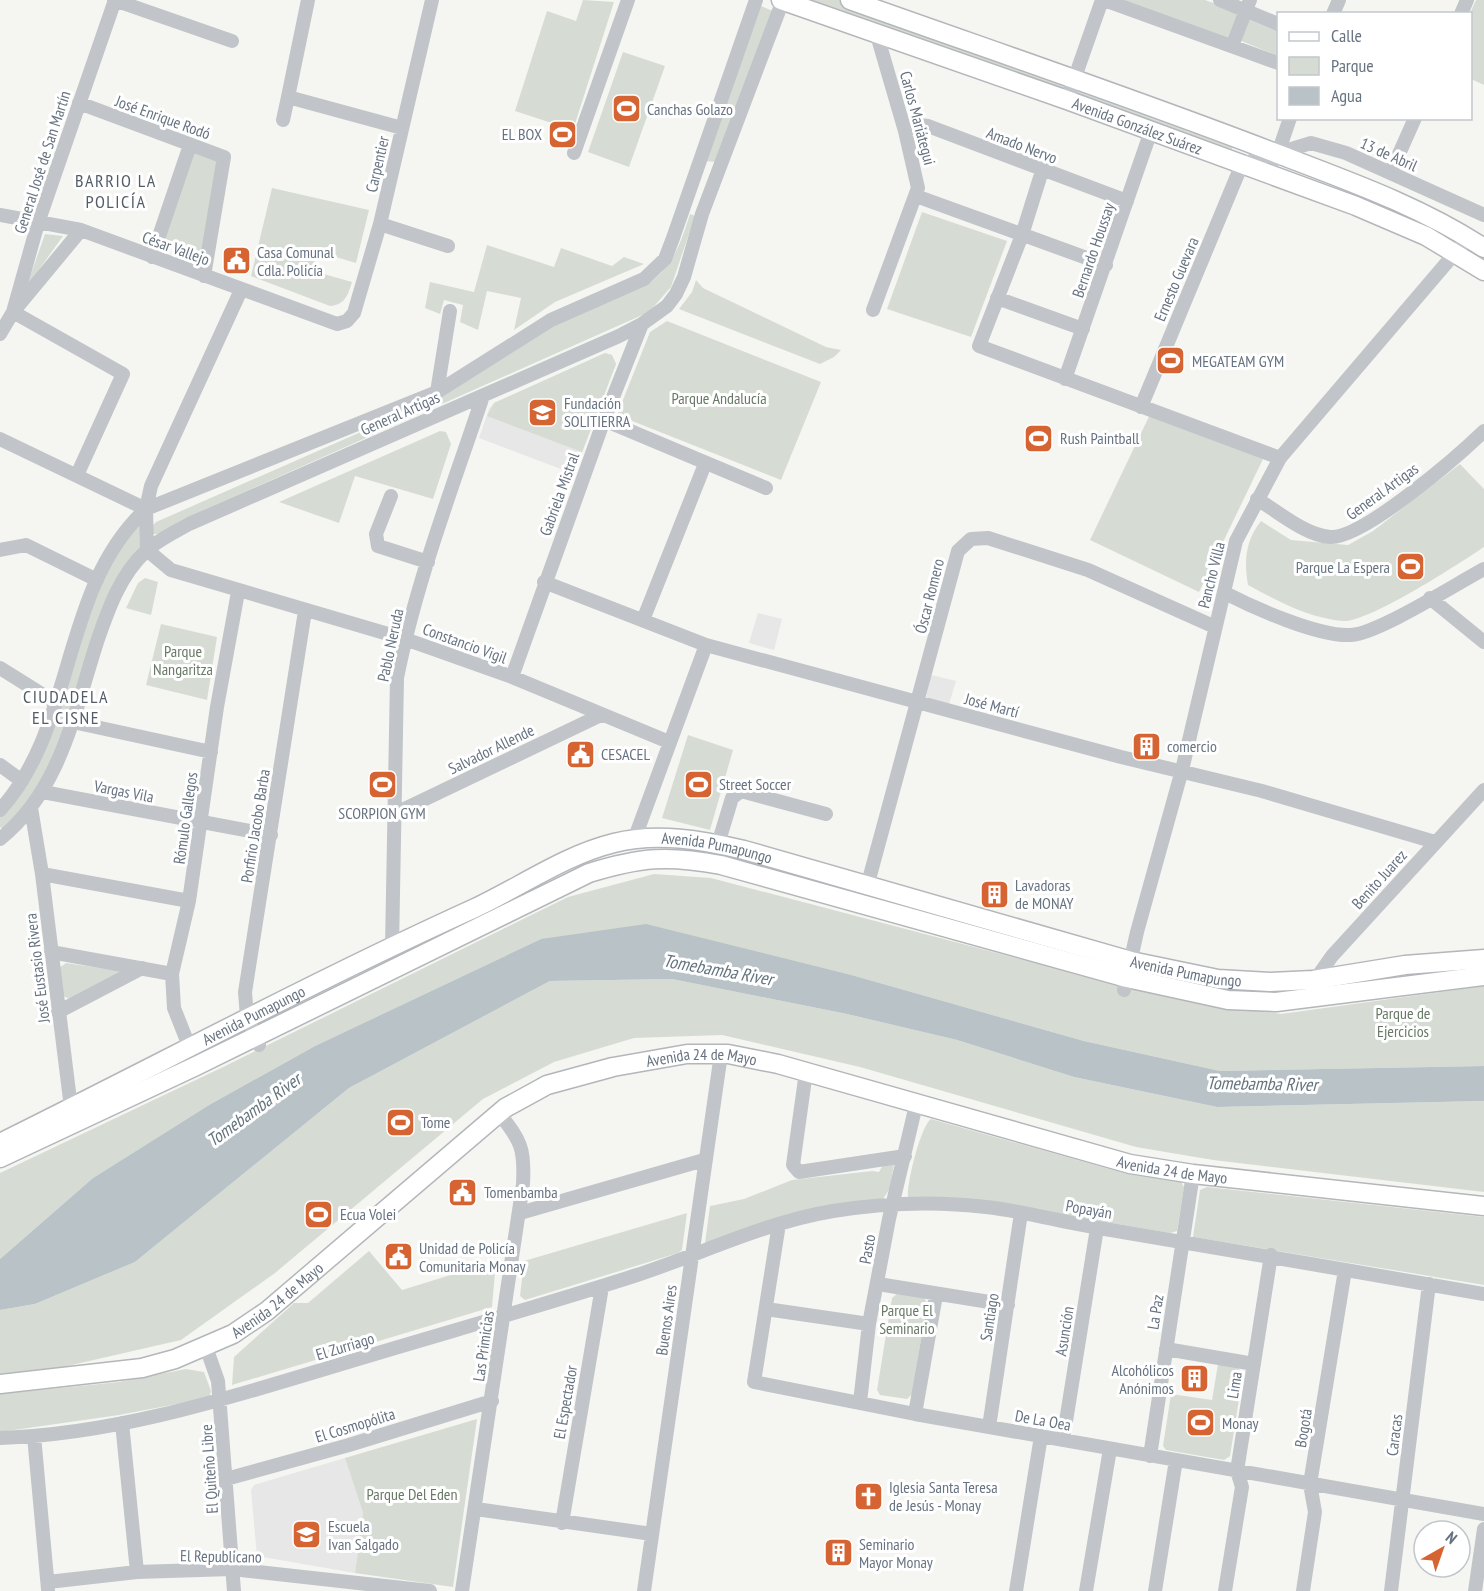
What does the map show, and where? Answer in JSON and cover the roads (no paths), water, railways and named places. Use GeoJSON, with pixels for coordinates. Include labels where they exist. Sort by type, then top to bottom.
{"type":"FeatureCollection","features":[{"type":"Feature","properties":{"kind":"main road","name":"Avenida González Suárez"},"geometry":{"type":"LineString","coordinates":[[782,0],[1066,100],[1391,220],[1455,253],[1484,271]]}},
{"type":"Feature","properties":{"kind":"main road","name":"Avenida González Suárez"},"geometry":{"type":"LineString","coordinates":[[859,2],[1074,78],[1386,196],[1468,237],[1484,248]]}},
{"type":"Feature","properties":{"kind":"main road","name":"Avenida Pumapungo"},"geometry":{"type":"LineString","coordinates":[[0,1158],[189,1046],[591,851],[634,840],[671,838],[718,844],[868,884],[1127,976]]}},
{"type":"Feature","properties":{"kind":"main road","name":"Avenida Pumapungo"},"geometry":{"type":"LineString","coordinates":[[0,1143],[257,1041],[589,873],[622,863],[666,857],[694,860],[756,874],[1127,976],[1270,982],[1314,988],[1484,976]]}},
{"type":"Feature","properties":{"kind":"main road","name":"Avenida Pumapungo"},"geometry":{"type":"LineString","coordinates":[[1314,988],[1405,965],[1484,959]]}},
{"type":"Feature","properties":{"kind":"main road","name":"Avenida 24 de Mayo"},"geometry":{"type":"LineString","coordinates":[[0,1384],[142,1368],[206,1347],[267,1311],[499,1113],[528,1095],[567,1078],[663,1057],[721,1054],[806,1072],[1130,1164],[1193,1174],[1484,1206]]}},
{"type":"Feature","properties":{"kind":"street"},"geometry":{"type":"LineString","coordinates":[[115,0],[232,41]]}},
{"type":"Feature","properties":{"kind":"street","name":"General José de San Martín"},"geometry":{"type":"LineString","coordinates":[[0,334],[12,312],[38,224],[115,0]]}},
{"type":"Feature","properties":{"kind":"street"},"geometry":{"type":"LineString","coordinates":[[283,120],[308,0]]}},
{"type":"Feature","properties":{"kind":"street","name":"Carpentier"},"geometry":{"type":"LineString","coordinates":[[337,324],[347,321],[354,313],[380,224],[432,0]]}},
{"type":"Feature","properties":{"kind":"street"},"geometry":{"type":"LineString","coordinates":[[574,153],[628,0]]}},
{"type":"Feature","properties":{"kind":"street","name":"General Artigas"},"geometry":{"type":"LineString","coordinates":[[0,810],[22,781],[39,748],[97,580],[117,543],[146,509],[437,392],[551,320],[652,274],[665,259],[756,0]]}},
{"type":"Feature","properties":{"kind":"street","name":"General Artigas"},"geometry":{"type":"LineString","coordinates":[[0,839],[43,792],[55,769],[73,722],[111,604],[129,572],[147,550],[189,524],[642,324],[667,306],[684,278],[702,214],[782,0]]}},
{"type":"Feature","properties":{"kind":"street"},"geometry":{"type":"LineString","coordinates":[[1066,100],[1103,0],[1277,63]]}},
{"type":"Feature","properties":{"kind":"street"},"geometry":{"type":"LineString","coordinates":[[1220,0],[1248,5],[1277,23]]}},
{"type":"Feature","properties":{"kind":"street"},"geometry":{"type":"LineString","coordinates":[[1232,46],[1248,5]]}},
{"type":"Feature","properties":{"kind":"street","name":"Carlos Mariátegui"},"geometry":{"type":"LineString","coordinates":[[873,310],[916,196],[916,174],[877,35]]}},
{"type":"Feature","properties":{"kind":"street"},"geometry":{"type":"LineString","coordinates":[[288,97],[402,128]]}},
{"type":"Feature","properties":{"kind":"street","name":"José Enrique Rodó"},"geometry":{"type":"LineString","coordinates":[[79,104],[224,157],[204,276]]}},
{"type":"Feature","properties":{"kind":"street"},"geometry":{"type":"LineString","coordinates":[[1270,174],[1289,120]]}},
{"type":"Feature","properties":{"kind":"street"},"geometry":{"type":"LineString","coordinates":[[1391,172],[1414,120]]}},
{"type":"Feature","properties":{"kind":"street","name":"Amado Nervo"},"geometry":{"type":"LineString","coordinates":[[905,130],[920,125],[928,126],[1042,171],[1127,201]]}},
{"type":"Feature","properties":{"kind":"street","name":"Bernardo Houssay"},"geometry":{"type":"LineString","coordinates":[[1065,379],[1151,131]]}},
{"type":"Feature","properties":{"kind":"street","name":"13 de Abril"},"geometry":{"type":"LineString","coordinates":[[1242,164],[1311,143],[1346,153],[1484,215]]}},
{"type":"Feature","properties":{"kind":"street"},"geometry":{"type":"LineString","coordinates":[[152,257],[190,145]]}},
{"type":"Feature","properties":{"kind":"street","name":"Ernesto Guevara"},"geometry":{"type":"LineString","coordinates":[[1141,407],[1242,164]]}},
{"type":"Feature","properties":{"kind":"street"},"geometry":{"type":"LineString","coordinates":[[1042,171],[1022,235],[979,346],[1280,458]]}},
{"type":"Feature","properties":{"kind":"street"},"geometry":{"type":"LineString","coordinates":[[916,196],[1106,265]]}},
{"type":"Feature","properties":{"kind":"street"},"geometry":{"type":"LineString","coordinates":[[684,207],[702,214]]}},
{"type":"Feature","properties":{"kind":"street","name":"César Vallejo"},"geometry":{"type":"LineString","coordinates":[[0,215],[38,224],[63,225],[81,230],[337,324]]}},
{"type":"Feature","properties":{"kind":"street"},"geometry":{"type":"LineString","coordinates":[[380,224],[448,246]]}},
{"type":"Feature","properties":{"kind":"street"},"geometry":{"type":"LineString","coordinates":[[77,475],[123,374],[12,312],[81,230]]}},
{"type":"Feature","properties":{"kind":"street","name":"Pancho Villa"},"geometry":{"type":"LineString","coordinates":[[1127,976],[1182,770],[1236,542],[1257,498],[1280,458],[1468,237]]}},
{"type":"Feature","properties":{"kind":"street"},"geometry":{"type":"LineString","coordinates":[[147,550],[146,509],[151,486],[241,290]]}},
{"type":"Feature","properties":{"kind":"street"},"geometry":{"type":"LineString","coordinates":[[997,298],[1083,329]]}},
{"type":"Feature","properties":{"kind":"street"},"geometry":{"type":"LineString","coordinates":[[437,392],[450,311]]}},
{"type":"Feature","properties":{"kind":"street","name":"Gabriela Mistral"},"geometry":{"type":"LineString","coordinates":[[512,677],[544,582],[642,324]]}},
{"type":"Feature","properties":{"kind":"street","name":"Pablo Neruda"},"geometry":{"type":"LineString","coordinates":[[392,947],[397,678],[405,639],[428,562],[483,396]]}},
{"type":"Feature","properties":{"kind":"street"},"geometry":{"type":"LineString","coordinates":[[604,420],[766,488]]}},
{"type":"Feature","properties":{"kind":"street","name":"General Artigas"},"geometry":{"type":"LineString","coordinates":[[1257,498],[1312,531],[1328,537],[1344,536],[1360,529],[1461,453],[1484,431]]}},
{"type":"Feature","properties":{"kind":"street"},"geometry":{"type":"LineString","coordinates":[[0,439],[146,509]]}},
{"type":"Feature","properties":{"kind":"street"},"geometry":{"type":"LineString","coordinates":[[643,620],[705,464]]}},
{"type":"Feature","properties":{"kind":"street"},"geometry":{"type":"LineString","coordinates":[[392,496],[376,534],[378,546],[428,562]]}},
{"type":"Feature","properties":{"kind":"street","name":"Óscar Romero"},"geometry":{"type":"LineString","coordinates":[[868,884],[919,703],[958,551],[971,538],[988,538],[1059,559],[1215,627]]}},
{"type":"Feature","properties":{"kind":"street"},"geometry":{"type":"LineString","coordinates":[[0,550],[26,545],[97,580]]}},
{"type":"Feature","properties":{"kind":"street","name":"Constancio Vigil"},"geometry":{"type":"LineString","coordinates":[[147,550],[171,570],[238,592],[405,639],[512,677],[669,742]]}},
{"type":"Feature","properties":{"kind":"street"},"geometry":{"type":"LineString","coordinates":[[1225,592],[1245,603],[1321,631],[1352,635],[1385,623],[1484,569]]}},
{"type":"Feature","properties":{"kind":"street","name":"José Martí"},"geometry":{"type":"LineString","coordinates":[[544,582],[706,645],[1121,757],[1182,770],[1436,842]]}},
{"type":"Feature","properties":{"kind":"street","name":"Rómulo Gallegos"},"geometry":{"type":"LineString","coordinates":[[189,1046],[174,1008],[172,974],[189,901],[238,592]]}},
{"type":"Feature","properties":{"kind":"street"},"geometry":{"type":"LineString","coordinates":[[1430,598],[1484,642]]}},
{"type":"Feature","properties":{"kind":"street","name":"Porfirio Jacobo Barba"},"geometry":{"type":"LineString","coordinates":[[257,1041],[247,1017],[245,992],[305,611]]}},
{"type":"Feature","properties":{"kind":"street"},"geometry":{"type":"LineString","coordinates":[[634,840],[706,645]]}},
{"type":"Feature","properties":{"kind":"street"},"geometry":{"type":"LineString","coordinates":[[0,668],[56,703]]}},
{"type":"Feature","properties":{"kind":"street","name":"Salvador Allende"},"geometry":{"type":"LineString","coordinates":[[396,813],[601,715]]}},
{"type":"Feature","properties":{"kind":"street"},"geometry":{"type":"LineString","coordinates":[[73,722],[211,752]]}},
{"type":"Feature","properties":{"kind":"street"},"geometry":{"type":"LineString","coordinates":[[0,765],[22,781]]}},
{"type":"Feature","properties":{"kind":"street","name":"Benito Juarez"},"geometry":{"type":"LineString","coordinates":[[1314,988],[1436,842],[1484,790]]}},
{"type":"Feature","properties":{"kind":"street"},"geometry":{"type":"LineString","coordinates":[[718,844],[732,798],[741,791],[826,814]]}},
{"type":"Feature","properties":{"kind":"street","name":"Vargas Vila"},"geometry":{"type":"LineString","coordinates":[[43,792],[271,836]]}},
{"type":"Feature","properties":{"kind":"street","name":"José Eustasio Rivera"},"geometry":{"type":"LineString","coordinates":[[30,808],[42,874],[72,1116]]}},
{"type":"Feature","properties":{"kind":"street"},"geometry":{"type":"LineString","coordinates":[[42,874],[189,901]]}},
{"type":"Feature","properties":{"kind":"street"},"geometry":{"type":"LineString","coordinates":[[51,952],[172,974]]}},
{"type":"Feature","properties":{"kind":"street"},"geometry":{"type":"LineString","coordinates":[[58,1012],[142,968]]}},
{"type":"Feature","properties":{"kind":"street","name":"Buenos Aires"},"geometry":{"type":"LineString","coordinates":[[644,1591],[721,1054]]}},
{"type":"Feature","properties":{"kind":"street"},"geometry":{"type":"LineString","coordinates":[[806,1072],[792,1165],[795,1169],[800,1172],[905,1156]]}},
{"type":"Feature","properties":{"kind":"street","name":"Pasto"},"geometry":{"type":"LineString","coordinates":[[860,1402],[869,1324],[892,1205],[916,1105]]}},
{"type":"Feature","properties":{"kind":"street","name":"Las Primicias"},"geometry":{"type":"LineString","coordinates":[[462,1591],[520,1213],[524,1151],[519,1139],[499,1113]]}},
{"type":"Feature","properties":{"kind":"street"},"geometry":{"type":"LineString","coordinates":[[520,1213],[704,1160]]}},
{"type":"Feature","properties":{"kind":"street","name":"La Paz"},"geometry":{"type":"LineString","coordinates":[[1150,1456],[1193,1174]]}},
{"type":"Feature","properties":{"kind":"street","name":"Popayán"},"geometry":{"type":"LineString","coordinates":[[692,1257],[779,1224],[832,1211],[892,1205],[954,1204],[1183,1240],[1484,1293]]}},
{"type":"Feature","properties":{"kind":"street","name":"Santiago"},"geometry":{"type":"LineString","coordinates":[[989,1427],[1021,1213]]}},
{"type":"Feature","properties":{"kind":"street","name":"De La Oea"},"geometry":{"type":"LineString","coordinates":[[779,1224],[754,1382],[915,1414],[1484,1514]]}},
{"type":"Feature","properties":{"kind":"street","name":"Asunción"},"geometry":{"type":"LineString","coordinates":[[1063,1440],[1097,1228]]}},
{"type":"Feature","properties":{"kind":"street","name":"Lima"},"geometry":{"type":"LineString","coordinates":[[1225,1591],[1242,1487],[1237,1471],[1271,1255]]}},
{"type":"Feature","properties":{"kind":"street","name":"El Zurriago"},"geometry":{"type":"LineString","coordinates":[[0,1438],[34,1436],[122,1423],[220,1401],[602,1287],[692,1257]]}},
{"type":"Feature","properties":{"kind":"street","name":"Bogotá"},"geometry":{"type":"LineString","coordinates":[[1303,1591],[1315,1512],[1315,1501],[1310,1484],[1345,1270]]}},
{"type":"Feature","properties":{"kind":"street"},"geometry":{"type":"LineString","coordinates":[[878,1284],[1008,1305]]}},
{"type":"Feature","properties":{"kind":"street","name":"Caracas"},"geometry":{"type":"LineString","coordinates":[[1391,1591],[1429,1284]]}},
{"type":"Feature","properties":{"kind":"street","name":"El Espectador"},"geometry":{"type":"LineString","coordinates":[[562,1523],[602,1287]]}},
{"type":"Feature","properties":{"kind":"street"},"geometry":{"type":"LineString","coordinates":[[915,1414],[936,1294]]}},
{"type":"Feature","properties":{"kind":"street"},"geometry":{"type":"LineString","coordinates":[[766,1309],[869,1324]]}},
{"type":"Feature","properties":{"kind":"street","name":"El Quiteño Libre"},"geometry":{"type":"LineString","coordinates":[[206,1347],[216,1370],[220,1401],[234,1591]]}},
{"type":"Feature","properties":{"kind":"street"},"geometry":{"type":"LineString","coordinates":[[1166,1349],[1254,1364]]}},
{"type":"Feature","properties":{"kind":"street","name":"El Cosmopólita"},"geometry":{"type":"LineString","coordinates":[[226,1479],[349,1445],[492,1401]]}},
{"type":"Feature","properties":{"kind":"street"},"geometry":{"type":"LineString","coordinates":[[122,1423],[137,1572]]}},
{"type":"Feature","properties":{"kind":"street"},"geometry":{"type":"LineString","coordinates":[[34,1436],[48,1587]]}},
{"type":"Feature","properties":{"kind":"street"},"geometry":{"type":"LineString","coordinates":[[1016,1591],[1041,1436]]}},
{"type":"Feature","properties":{"kind":"street"},"geometry":{"type":"LineString","coordinates":[[1086,1591],[1110,1449]]}},
{"type":"Feature","properties":{"kind":"street"},"geometry":{"type":"LineString","coordinates":[[1155,1591],[1176,1460]]}},
{"type":"Feature","properties":{"kind":"street"},"geometry":{"type":"LineString","coordinates":[[476,1509],[652,1534]]}},
{"type":"Feature","properties":{"kind":"street"},"geometry":{"type":"LineString","coordinates":[[1475,1591],[1484,1529]]}},
{"type":"Feature","properties":{"kind":"street","name":"El Republicano"},"geometry":{"type":"LineString","coordinates":[[48,1587],[137,1572],[232,1569],[430,1591]]}},
{"type":"Feature","properties":{"kind":"water","name":"Tomebamba River"},"geometry":{"type":"Polygon","coordinates":[[[646,924],[855,976],[1084,1041],[1220,1071],[1484,1066],[1484,1101],[1217,1107],[1074,1077],[957,1040],[847,1014],[672,979],[550,981],[349,1088],[135,1262],[35,1304],[0,1310],[0,1259],[93,1178],[209,1105],[315,1046],[541,939],[646,924]]]}},
{"type":"Feature","properties":{"kind":"place","name":"Canchas Golazo"},"geometry":{"type":"Point","coordinates":[626,109]}},
{"type":"Feature","properties":{"kind":"place","name":"EL BOX"},"geometry":{"type":"Point","coordinates":[563,134]}},
{"type":"Feature","properties":{"kind":"place","name":"Casa Comunal Cdla. Policía"},"geometry":{"type":"Point","coordinates":[236,261]}},
{"type":"Feature","properties":{"kind":"place","name":"MEGATEAM GYM"},"geometry":{"type":"Point","coordinates":[1171,361]}},
{"type":"Feature","properties":{"kind":"place","name":"Fundación SOLITIERRA"},"geometry":{"type":"Point","coordinates":[543,412]}},
{"type":"Feature","properties":{"kind":"place","name":"Rush Paintball"},"geometry":{"type":"Point","coordinates":[1039,438]}},
{"type":"Feature","properties":{"kind":"place","name":"Parque La Espera"},"geometry":{"type":"Point","coordinates":[1411,567]}},
{"type":"Feature","properties":{"kind":"place","name":"comercio"},"geometry":{"type":"Point","coordinates":[1146,746]}},
{"type":"Feature","properties":{"kind":"place","name":"CESACEL"},"geometry":{"type":"Point","coordinates":[580,754]}},
{"type":"Feature","properties":{"kind":"place","name":"Street Soccer"},"geometry":{"type":"Point","coordinates":[698,784]}},
{"type":"Feature","properties":{"kind":"place","name":"SCORPION GYM"},"geometry":{"type":"Point","coordinates":[382,785]}},
{"type":"Feature","properties":{"kind":"place","name":"Lavadoras de MONAY"},"geometry":{"type":"Point","coordinates":[994,894]}},
{"type":"Feature","properties":{"kind":"place","name":"Tome"},"geometry":{"type":"Point","coordinates":[400,1122]}},
{"type":"Feature","properties":{"kind":"place","name":"Tomenbamba"},"geometry":{"type":"Point","coordinates":[463,1192]}},
{"type":"Feature","properties":{"kind":"place","name":"Ecua Volei"},"geometry":{"type":"Point","coordinates":[319,1214]}},
{"type":"Feature","properties":{"kind":"place","name":"Unidad de Policía Comunitaria Monay"},"geometry":{"type":"Point","coordinates":[398,1257]}},
{"type":"Feature","properties":{"kind":"place","name":"Alcohólicos Anónimos"},"geometry":{"type":"Point","coordinates":[1195,1379]}},
{"type":"Feature","properties":{"kind":"place","name":"Monay"},"geometry":{"type":"Point","coordinates":[1201,1423]}},
{"type":"Feature","properties":{"kind":"place","name":"Iglesia Santa Teresa de Jesús - Monay"},"geometry":{"type":"Point","coordinates":[868,1496]}},
{"type":"Feature","properties":{"kind":"place","name":"Escuela Ivan Salgado"},"geometry":{"type":"Point","coordinates":[307,1535]}},
{"type":"Feature","properties":{"kind":"place","name":"Seminario Mayor Monay"},"geometry":{"type":"Point","coordinates":[838,1553]}},
{"type":"Feature","properties":{"kind":"district","name":"BARRIO LA POLICÍA"},"geometry":{"type":"Point","coordinates":[116,192]}},
{"type":"Feature","properties":{"kind":"district","name":"CIUDADELA EL CISNE"},"geometry":{"type":"Point","coordinates":[66,707]}},
{"type":"Feature","properties":{"kind":"park label","name":"Parque Andalucía"},"geometry":{"type":"Point","coordinates":[719,398]}},
{"type":"Feature","properties":{"kind":"park label","name":"Parque Nangaritza"},"geometry":{"type":"Point","coordinates":[183,660]}},
{"type":"Feature","properties":{"kind":"park label","name":"Parque de Ejercicios"},"geometry":{"type":"Point","coordinates":[1403,1022]}},
{"type":"Feature","properties":{"kind":"park label","name":"Parque El Seminario"},"geometry":{"type":"Point","coordinates":[907,1319]}},
{"type":"Feature","properties":{"kind":"park label","name":"Parque Del Eden"},"geometry":{"type":"Point","coordinates":[412,1494]}}]}
